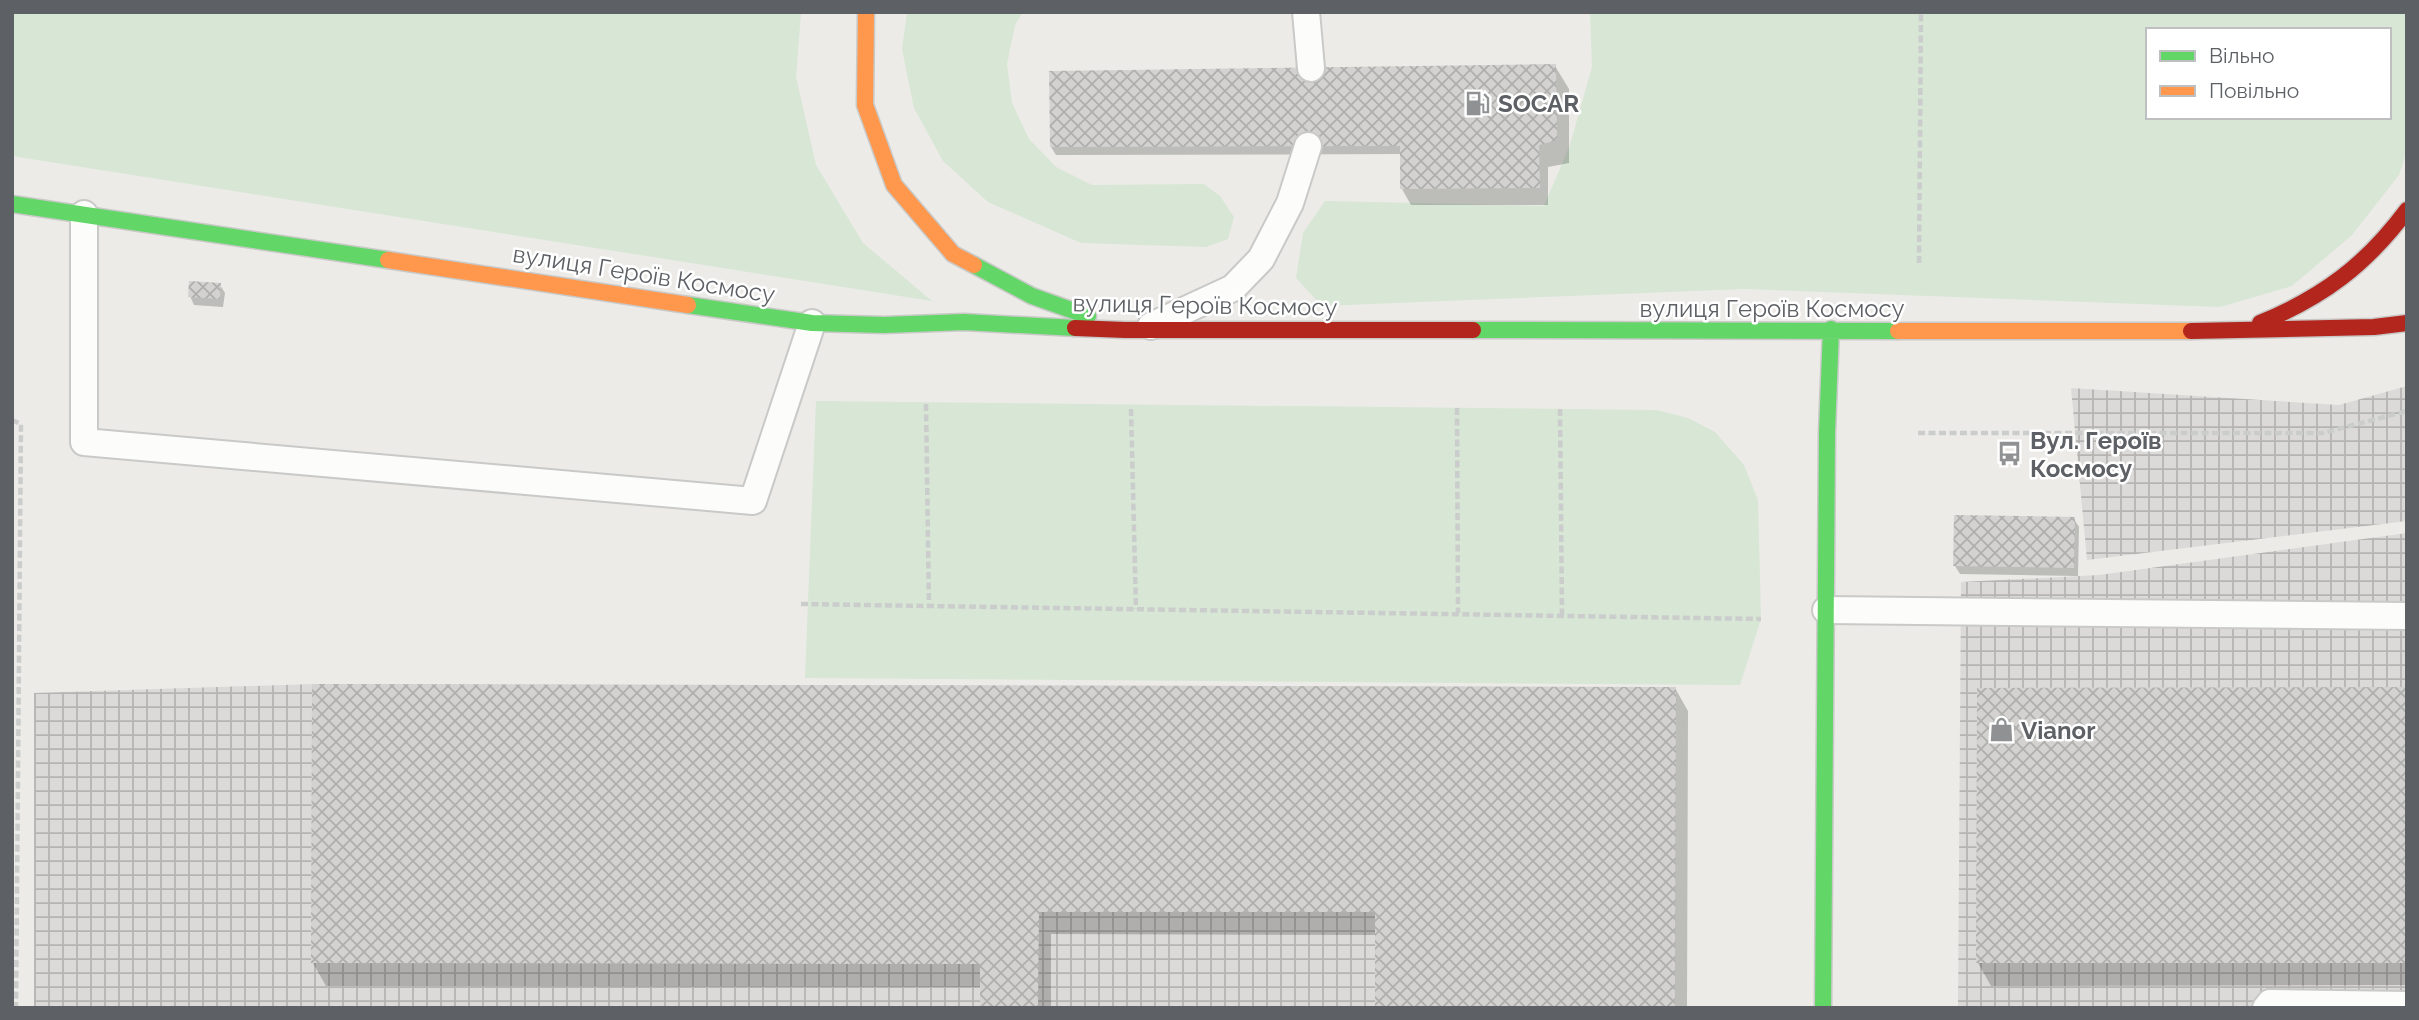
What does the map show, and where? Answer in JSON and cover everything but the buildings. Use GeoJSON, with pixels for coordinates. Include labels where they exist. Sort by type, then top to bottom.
{"type":"FeatureCollection","features":[{"type":"Feature","properties":{"kind":"main road"},"geometry":{"type":"LineString","coordinates":[[866,12],[865,105],[894,185],[953,254],[1032,296],[1134,330]]}},
{"type":"Feature","properties":{"kind":"main road","name":"вулиця Героїв Космосу"},"geometry":{"type":"LineString","coordinates":[[12,204],[812,323],[884,325],[964,322],[1134,330],[2238,331],[2374,327],[2407,323]]}},
{"type":"Feature","properties":{"kind":"main road"},"geometry":{"type":"LineString","coordinates":[[2238,331],[2294,310],[2345,279],[2388,238],[2407,210]]}},
{"type":"Feature","properties":{"kind":"main road"},"geometry":{"type":"LineString","coordinates":[[1823,1008],[1831,330]]}},
{"type":"Feature","properties":{"kind":"lane"},"geometry":{"type":"LineString","coordinates":[[1306,12],[1311,68]]}},
{"type":"Feature","properties":{"kind":"lane"},"geometry":{"type":"LineString","coordinates":[[1134,330],[1233,288],[1261,259],[1290,203],[1308,146]]}},
{"type":"Feature","properties":{"kind":"lane"},"geometry":{"type":"LineString","coordinates":[[84,214],[84,442],[753,502],[812,323]]}},
{"type":"Feature","properties":{"kind":"lane"},"geometry":{"type":"LineString","coordinates":[[1826,610],[2407,616]]}},
{"type":"Feature","properties":{"kind":"lane"},"geometry":{"type":"LineString","coordinates":[[2266,1008],[2270,1003],[2407,1005]]}},
{"type":"Feature","properties":{"kind":"path"},"geometry":{"type":"LineString","coordinates":[[1919,263],[1921,12]]}},
{"type":"Feature","properties":{"kind":"path"},"geometry":{"type":"LineString","coordinates":[[926,404],[929,606]]}},
{"type":"Feature","properties":{"kind":"path"},"geometry":{"type":"LineString","coordinates":[[1457,408],[1458,614]]}},
{"type":"Feature","properties":{"kind":"path"},"geometry":{"type":"LineString","coordinates":[[1560,408],[1562,615]]}},
{"type":"Feature","properties":{"kind":"path"},"geometry":{"type":"LineString","coordinates":[[1131,409],[1136,609]]}},
{"type":"Feature","properties":{"kind":"path"},"geometry":{"type":"LineString","coordinates":[[1918,433],[2323,433],[2407,411]]}},
{"type":"Feature","properties":{"kind":"path"},"geometry":{"type":"LineString","coordinates":[[12,420],[21,424],[16,1008]]}},
{"type":"Feature","properties":{"kind":"path"},"geometry":{"type":"LineString","coordinates":[[801,604],[1761,619]]}},
{"type":"Feature","properties":{"kind":"shaded area"},"geometry":{"type":"Polygon","coordinates":[[[2407,386],[2407,521],[2087,560],[2071,388],[2339,405],[2407,386]]]}},
{"type":"Feature","properties":{"kind":"shaded area"},"geometry":{"type":"Polygon","coordinates":[[[2407,533],[2407,1008],[1958,1008],[1961,582],[2099,575],[2407,533]]]}},
{"type":"Feature","properties":{"kind":"shaded area"},"geometry":{"type":"Polygon","coordinates":[[[312,684],[1676,687],[1675,1008],[34,1008],[34,693],[312,684]]]}},
{"type":"Feature","properties":{"kind":"green space"},"geometry":{"type":"Polygon","coordinates":[[[12,12],[801,12],[796,77],[816,165],[863,243],[932,301],[12,156],[12,12]]]}},
{"type":"Feature","properties":{"kind":"green space"},"geometry":{"type":"Polygon","coordinates":[[[907,12],[1023,12],[1015,25],[1007,64],[1012,103],[1029,139],[1056,167],[1092,185],[1204,184],[1220,196],[1234,217],[1228,239],[1206,247],[1081,243],[988,202],[943,161],[914,108],[902,49],[907,12]]]}},
{"type":"Feature","properties":{"kind":"green space"},"geometry":{"type":"Polygon","coordinates":[[[1590,12],[2407,12],[2407,150],[2399,175],[2352,235],[2292,286],[2220,307],[1744,289],[1322,306],[1296,278],[1303,233],[1325,201],[1544,206],[1570,145],[1592,67],[1590,12]]]}},
{"type":"Feature","properties":{"kind":"green space"},"geometry":{"type":"Polygon","coordinates":[[[816,401],[1656,410],[1688,418],[1715,432],[1744,465],[1758,500],[1761,619],[1740,685],[805,678],[816,401]]]}},
{"type":"Feature","properties":{"kind":"traffic: fast"},"geometry":{"type":"LineString","coordinates":[[12,204],[388,260]]}},
{"type":"Feature","properties":{"kind":"traffic: fast"},"geometry":{"type":"LineString","coordinates":[[974,265],[1032,296],[1088,316]]}},
{"type":"Feature","properties":{"kind":"traffic: fast"},"geometry":{"type":"LineString","coordinates":[[688,305],[812,323],[884,325],[964,322],[1075,328]]}},
{"type":"Feature","properties":{"kind":"traffic: fast"},"geometry":{"type":"LineString","coordinates":[[1823,1008],[1827,432],[1831,329]]}},
{"type":"Feature","properties":{"kind":"traffic: fast"},"geometry":{"type":"LineString","coordinates":[[1473,330],[1898,331]]}},
{"type":"Feature","properties":{"kind":"traffic: slow"},"geometry":{"type":"LineString","coordinates":[[866,12],[865,105],[894,185],[953,254],[974,265]]}},
{"type":"Feature","properties":{"kind":"traffic: slow"},"geometry":{"type":"LineString","coordinates":[[388,260],[688,305]]}},
{"type":"Feature","properties":{"kind":"traffic: slow"},"geometry":{"type":"LineString","coordinates":[[1898,331],[2191,331]]}},
{"type":"Feature","properties":{"kind":"traffic: jam"},"geometry":{"type":"LineString","coordinates":[[2260,323],[2304,302],[2342,277],[2376,247],[2407,210]]}},
{"type":"Feature","properties":{"kind":"traffic: jam"},"geometry":{"type":"LineString","coordinates":[[2191,331],[2374,327],[2407,323]]}},
{"type":"Feature","properties":{"kind":"traffic: jam"},"geometry":{"type":"LineString","coordinates":[[1075,328],[1473,330]]}},
{"type":"Feature","properties":{"kind":"place","name":"SOCAR"},"geometry":{"type":"Point","coordinates":[1478,103]}},
{"type":"Feature","properties":{"kind":"place","name":"Вул. Героїв Космосу"},"geometry":{"type":"Point","coordinates":[2010,454]}},
{"type":"Feature","properties":{"kind":"place","name":"Vianor"},"geometry":{"type":"Point","coordinates":[2001,730]}}]}
